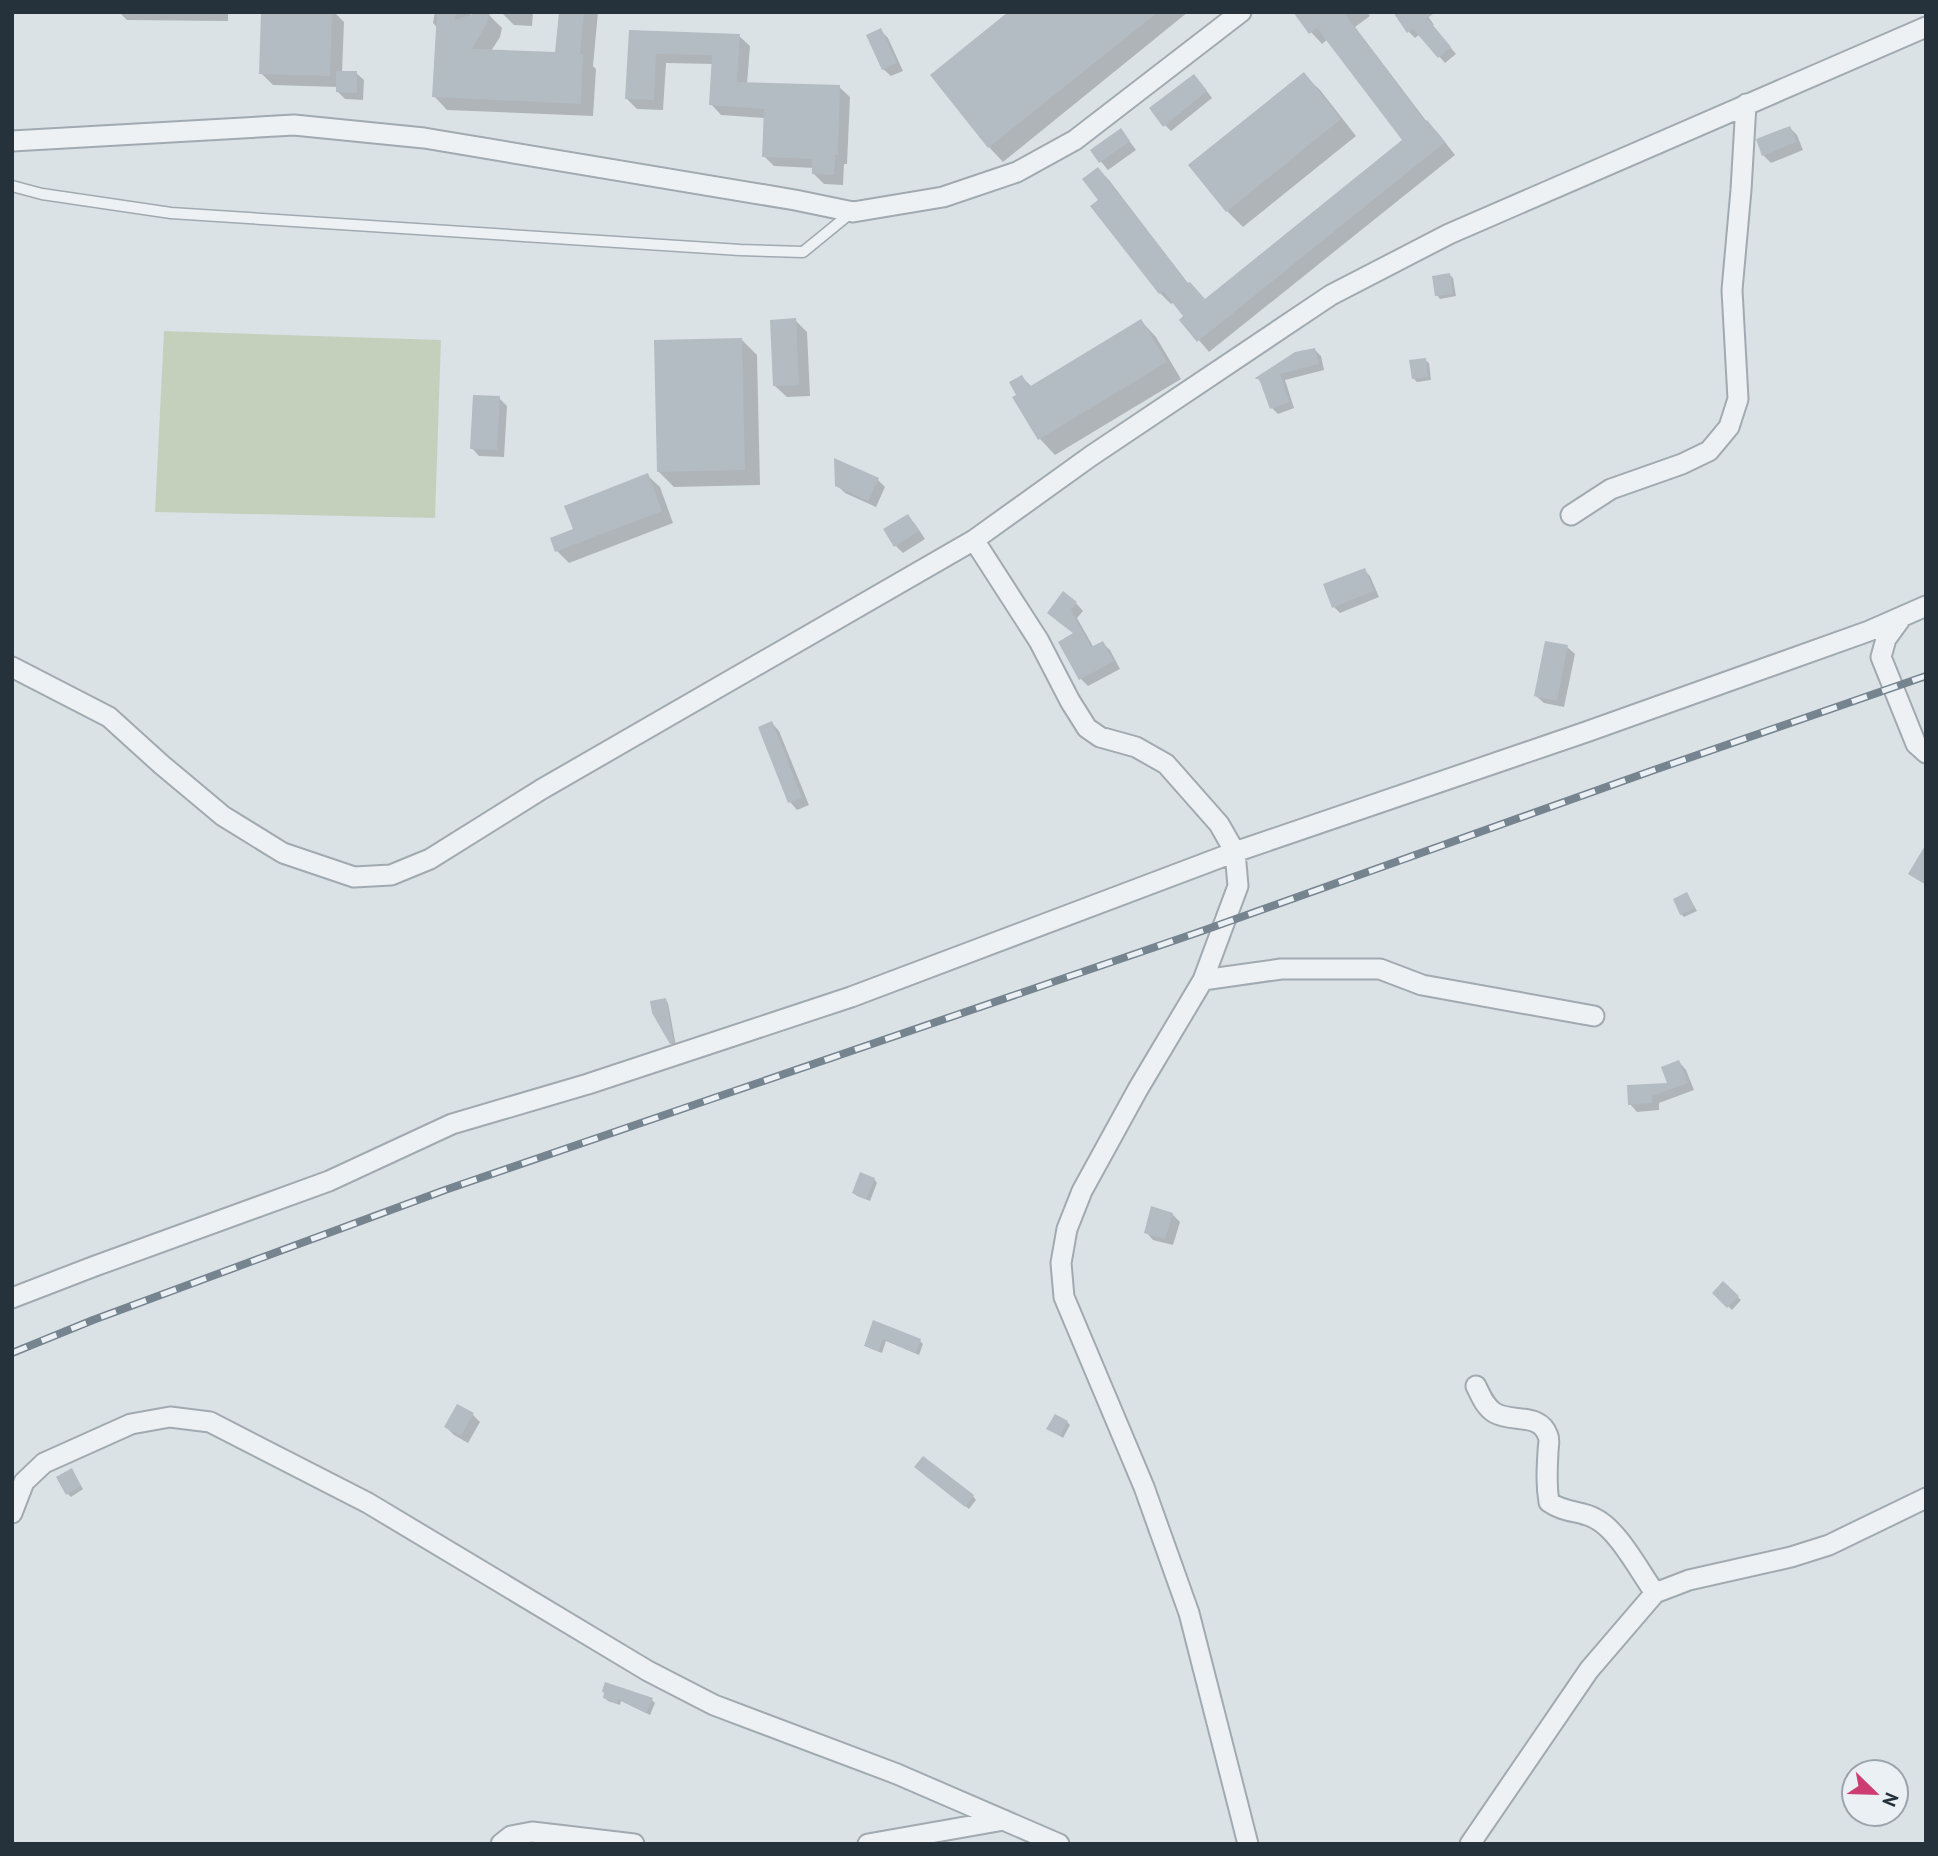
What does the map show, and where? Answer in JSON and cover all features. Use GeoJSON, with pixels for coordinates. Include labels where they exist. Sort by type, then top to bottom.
{"type":"FeatureCollection","features":[{"type":"Feature","properties":{"kind":"street"},"geometry":{"type":"LineString","coordinates":[[12,141],[294,125],[424,138],[853,212],[943,197],[1017,172],[1075,141],[1241,12]]}},
{"type":"Feature","properties":{"kind":"street"},"geometry":{"type":"LineString","coordinates":[[12,667],[109,716],[223,817],[283,853],[355,877],[391,875],[430,859],[542,789],[974,540],[1091,456],[1331,295],[1449,234],[1926,27]]}},
{"type":"Feature","properties":{"kind":"street"},"geometry":{"type":"LineString","coordinates":[[1571,515],[1611,489],[1682,464],[1709,451],[1729,427],[1738,399],[1732,290],[1746,104]]}},
{"type":"Feature","properties":{"kind":"street"},"geometry":{"type":"LineString","coordinates":[[974,540],[1039,641],[1087,728],[1100,737],[1136,747],[1166,764],[1219,824],[1235,852],[1238,886],[1203,980],[1138,1089],[1082,1191],[1068,1228],[1061,1263],[1064,1297],[1144,1487],[1189,1614],[1248,1844]]}},
{"type":"Feature","properties":{"kind":"street"},"geometry":{"type":"LineString","coordinates":[[12,1298],[329,1181],[452,1124],[588,1084],[852,997],[1235,852],[1612,723],[1868,631],[1926,604]]}},
{"type":"Feature","properties":{"kind":"street"},"geometry":{"type":"LineString","coordinates":[[1903,615],[1886,639],[1881,657],[1916,744],[1926,753]]}},
{"type":"Feature","properties":{"kind":"street"},"geometry":{"type":"LineString","coordinates":[[1203,980],[1281,970],[1380,969],[1422,985],[1594,1016]]}},
{"type":"Feature","properties":{"kind":"street"},"geometry":{"type":"LineString","coordinates":[[1476,1387],[1485,1405],[1496,1414],[1528,1419],[1541,1425],[1549,1436],[1546,1489],[1549,1502],[1560,1509],[1594,1517],[1610,1528],[1655,1593]]}},
{"type":"Feature","properties":{"kind":"street"},"geometry":{"type":"LineString","coordinates":[[12,1513],[18,1478],[44,1463],[131,1424],[170,1417],[210,1422],[368,1503],[648,1671],[714,1705],[897,1773],[1059,1844]]}},
{"type":"Feature","properties":{"kind":"street"},"geometry":{"type":"LineString","coordinates":[[1470,1844],[1589,1670],[1655,1593],[1689,1580],[1791,1557],[1829,1545],[1926,1498]]}},
{"type":"Feature","properties":{"kind":"street"},"geometry":{"type":"LineString","coordinates":[[867,1844],[1004,1820]]}},
{"type":"Feature","properties":{"kind":"street"},"geometry":{"type":"LineString","coordinates":[[501,1844],[511,1836],[532,1832],[634,1844]]}},
{"type":"Feature","properties":{"kind":"lane"},"geometry":{"type":"LineString","coordinates":[[12,186],[42,194],[171,213],[803,252],[853,212]]}},
{"type":"Feature","properties":{"kind":"green space"},"geometry":{"type":"Polygon","coordinates":[[[164,331],[441,340],[435,518],[155,512],[164,331]]]}},
{"type":"Feature","properties":{"kind":"building"},"geometry":{"type":"Polygon","coordinates":[[[261,12],[332,12],[330,76],[259,74],[261,12]]]}},
{"type":"Feature","properties":{"kind":"building"},"geometry":{"type":"Polygon","coordinates":[[[437,12],[456,12],[455,20],[479,12],[490,13],[472,49],[555,52],[559,12],[584,12],[580,54],[583,54],[581,104],[432,97],[437,12]]]}},
{"type":"Feature","properties":{"kind":"building"},"geometry":{"type":"Polygon","coordinates":[[[1008,12],[1158,12],[988,148],[930,75],[1008,12]]]}},
{"type":"Feature","properties":{"kind":"building"},"geometry":{"type":"Polygon","coordinates":[[[1293,12],[1343,12],[1425,121],[1427,120],[1445,142],[1197,342],[1179,320],[1183,316],[1163,291],[1159,294],[1090,206],[1098,200],[1082,179],[1098,167],[1188,283],[1205,299],[1402,140],[1317,28],[1309,34],[1293,12]]]}},
{"type":"Feature","properties":{"kind":"building"},"geometry":{"type":"Polygon","coordinates":[[[1393,12],[1436,12],[1427,18],[1451,47],[1438,58],[1413,29],[1407,33],[1393,12]]]}},
{"type":"Feature","properties":{"kind":"building"},"geometry":{"type":"Polygon","coordinates":[[[881,28],[897,63],[882,70],[866,35],[881,28]]]}},
{"type":"Feature","properties":{"kind":"building"},"geometry":{"type":"Polygon","coordinates":[[[629,30],[740,34],[737,82],[840,85],[838,155],[835,155],[834,175],[812,174],[812,159],[762,157],[764,109],[709,105],[712,55],[656,54],[654,100],[625,99],[629,30]]]}},
{"type":"Feature","properties":{"kind":"building"},"geometry":{"type":"Polygon","coordinates":[[[336,71],[357,71],[357,93],[336,92],[336,71]]]}},
{"type":"Feature","properties":{"kind":"building"},"geometry":{"type":"Polygon","coordinates":[[[1304,72],[1341,119],[1226,212],[1188,165],[1304,72]]]}},
{"type":"Feature","properties":{"kind":"building"},"geometry":{"type":"Polygon","coordinates":[[[1194,74],[1207,91],[1163,127],[1149,108],[1194,74]]]}},
{"type":"Feature","properties":{"kind":"building"},"geometry":{"type":"Polygon","coordinates":[[[1790,126],[1797,142],[1762,156],[1756,139],[1790,126]]]}},
{"type":"Feature","properties":{"kind":"building"},"geometry":{"type":"Polygon","coordinates":[[[1121,128],[1130,141],[1099,163],[1090,150],[1121,128]]]}},
{"type":"Feature","properties":{"kind":"building"},"geometry":{"type":"Polygon","coordinates":[[[1450,273],[1453,294],[1435,296],[1432,276],[1450,273]]]}},
{"type":"Feature","properties":{"kind":"building"},"geometry":{"type":"Polygon","coordinates":[[[796,318],[799,385],[773,386],[770,320],[796,318]]]}},
{"type":"Feature","properties":{"kind":"building"},"geometry":{"type":"Polygon","coordinates":[[[1141,319],[1167,362],[1038,440],[1012,397],[1016,395],[1009,382],[1022,375],[1029,387],[1141,319]]]}},
{"type":"Feature","properties":{"kind":"building"},"geometry":{"type":"Polygon","coordinates":[[[742,338],[745,470],[657,472],[654,340],[742,338]]]}},
{"type":"Feature","properties":{"kind":"building"},"geometry":{"type":"Polygon","coordinates":[[[1315,348],[1319,364],[1280,374],[1289,402],[1270,409],[1259,379],[1255,378],[1295,352],[1315,348]]]}},
{"type":"Feature","properties":{"kind":"building"},"geometry":{"type":"Polygon","coordinates":[[[1426,358],[1428,377],[1412,379],[1409,360],[1426,358]]]}},
{"type":"Feature","properties":{"kind":"building"},"geometry":{"type":"Polygon","coordinates":[[[473,395],[500,396],[497,450],[470,449],[473,395]]]}},
{"type":"Feature","properties":{"kind":"building"},"geometry":{"type":"Polygon","coordinates":[[[834,458],[879,478],[868,501],[835,486],[834,458]]]}},
{"type":"Feature","properties":{"kind":"building"},"geometry":{"type":"Polygon","coordinates":[[[648,473],[662,511],[555,552],[550,538],[573,529],[564,506],[648,473]]]}},
{"type":"Feature","properties":{"kind":"building"},"geometry":{"type":"Polygon","coordinates":[[[908,514],[919,531],[894,547],[883,529],[908,514]]]}},
{"type":"Feature","properties":{"kind":"building"},"geometry":{"type":"Polygon","coordinates":[[[1365,568],[1374,591],[1332,608],[1323,584],[1365,568]]]}},
{"type":"Feature","properties":{"kind":"building"},"geometry":{"type":"Polygon","coordinates":[[[1063,591],[1077,602],[1071,610],[1091,647],[1103,641],[1114,661],[1079,680],[1058,642],[1073,633],[1047,613],[1063,591]]]}},
{"type":"Feature","properties":{"kind":"building"},"geometry":{"type":"Polygon","coordinates":[[[1545,641],[1568,645],[1557,701],[1534,696],[1545,641]]]}},
{"type":"Feature","properties":{"kind":"building"},"geometry":{"type":"Polygon","coordinates":[[[772,721],[802,798],[788,803],[758,727],[772,721]]]}},
{"type":"Feature","properties":{"kind":"building"},"geometry":{"type":"Polygon","coordinates":[[[1926,844],[1926,885],[1908,874],[1926,844]]]}},
{"type":"Feature","properties":{"kind":"building"},"geometry":{"type":"Polygon","coordinates":[[[1687,892],[1695,908],[1680,915],[1673,899],[1687,892]]]}},
{"type":"Feature","properties":{"kind":"building"},"geometry":{"type":"Polygon","coordinates":[[[666,998],[674,1043],[670,1044],[652,1013],[650,1001],[666,998]]]}},
{"type":"Feature","properties":{"kind":"building"},"geometry":{"type":"Polygon","coordinates":[[[1679,1060],[1688,1083],[1652,1096],[1652,1103],[1628,1105],[1627,1085],[1667,1083],[1661,1067],[1679,1060]]]}},
{"type":"Feature","properties":{"kind":"building"},"geometry":{"type":"Polygon","coordinates":[[[860,1172],[875,1178],[866,1199],[852,1193],[860,1172]]]}},
{"type":"Feature","properties":{"kind":"building"},"geometry":{"type":"Polygon","coordinates":[[[1151,1206],[1173,1213],[1165,1239],[1144,1233],[1151,1206]]]}},
{"type":"Feature","properties":{"kind":"building"},"geometry":{"type":"Polygon","coordinates":[[[1723,1281],[1739,1296],[1727,1308],[1712,1293],[1723,1281]]]}},
{"type":"Feature","properties":{"kind":"building"},"geometry":{"type":"Polygon","coordinates":[[[873,1320],[921,1339],[916,1353],[883,1339],[879,1351],[864,1346],[873,1320]]]}},
{"type":"Feature","properties":{"kind":"building"},"geometry":{"type":"Polygon","coordinates":[[[457,1404],[474,1413],[461,1436],[444,1427],[457,1404]]]}},
{"type":"Feature","properties":{"kind":"building"},"geometry":{"type":"Polygon","coordinates":[[[1055,1414],[1068,1421],[1060,1436],[1046,1429],[1055,1414]]]}},
{"type":"Feature","properties":{"kind":"building"},"geometry":{"type":"Polygon","coordinates":[[[923,1456],[974,1495],[965,1507],[914,1467],[923,1456]]]}},
{"type":"Feature","properties":{"kind":"building"},"geometry":{"type":"Polygon","coordinates":[[[72,1468],[81,1486],[66,1495],[56,1477],[72,1468]]]}},
{"type":"Feature","properties":{"kind":"building"},"geometry":{"type":"Polygon","coordinates":[[[605,1682],[653,1698],[646,1713],[618,1699],[617,1703],[603,1698],[605,1682]]]}},
{"type":"Feature","properties":{"kind":"railway"},"geometry":{"type":"LineString","coordinates":[[12,1353],[93,1320],[445,1190],[1202,931],[1926,676]]}}]}
